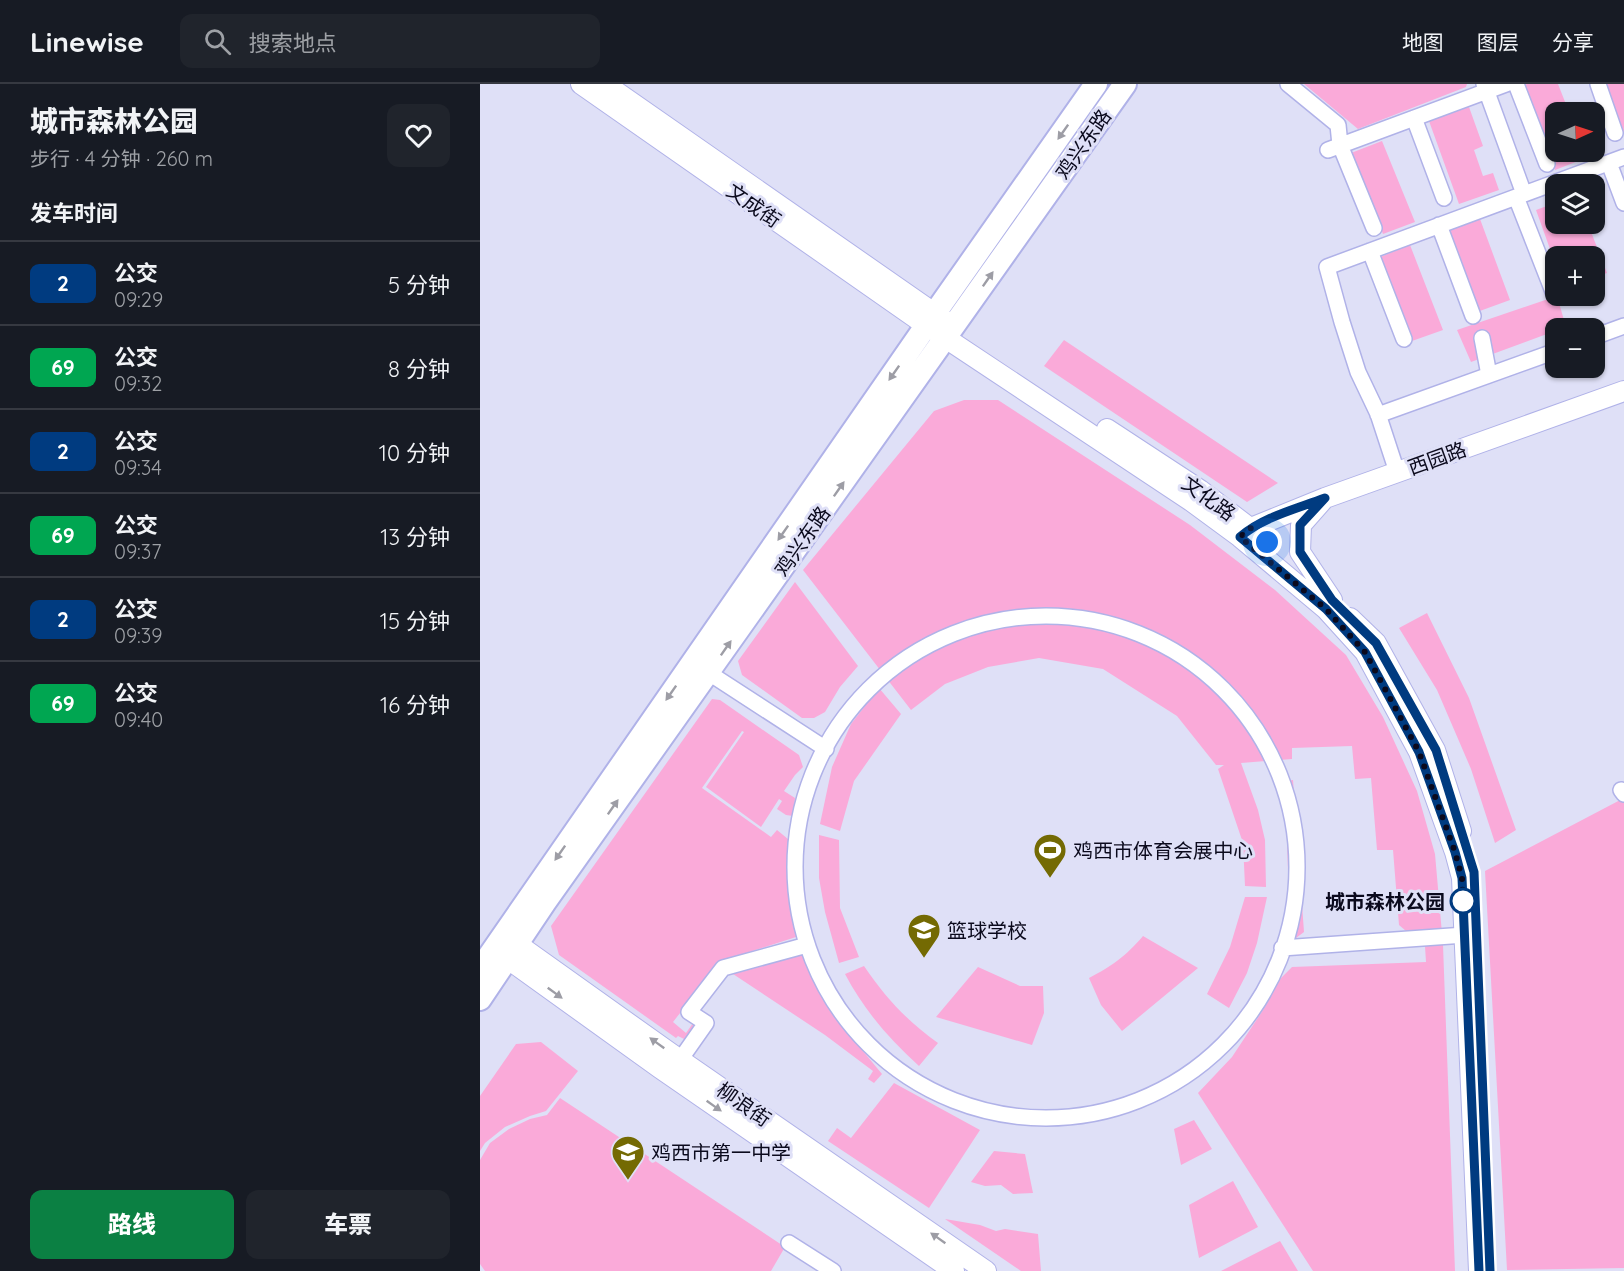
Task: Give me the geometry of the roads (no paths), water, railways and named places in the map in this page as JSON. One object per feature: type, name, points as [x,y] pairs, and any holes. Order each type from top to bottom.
[{"type":"highway","name":"鸡兴东路","points":[[480,999],[509,947],[931,319],[1096,84]]},
{"type":"highway","name":"鸡兴东路","points":[[480,969],[509,947],[709,672],[1125,84]]},
{"type":"main road","name":"文成街","points":[[581,84],[931,319]]},
{"type":"main road","name":"文成街","points":[[605,84],[931,319]]},
{"type":"main road","name":"文化路","points":[[931,319],[1200,490],[1326,609],[1365,652],[1419,752],[1462,878],[1479,1271]]},
{"type":"main road","name":"西园路","points":[[1245,533],[1325,498],[1624,391]]},
{"type":"main road","points":[[1325,498],[1300,525],[1300,552],[1332,600]]},
{"type":"main road","name":"文化路","points":[[1245,533],[1332,600],[1376,643],[1436,750],[1474,872],[1490,1271]]},
{"type":"main road","name":"柳浪街","points":[[509,947],[680,1060],[986,1271]]},
{"type":"main road","name":"柳浪街","points":[[509,947],[670,1075],[954,1271]]},
{"type":"street","points":[[1288,84],[1338,125],[1334,148],[1374,228]]},
{"type":"street","points":[[1334,148],[1485,88],[1506,84]]},
{"type":"street","points":[[1516,84],[1547,164]]},
{"type":"street","points":[[1598,84],[1615,133]]},
{"type":"street","points":[[1485,88],[1545,268]]},
{"type":"street","points":[[1414,118],[1444,198]]},
{"type":"street","points":[[1397,472],[1378,416],[1358,372],[1327,267],[1624,157]]},
{"type":"street","points":[[1609,163],[1624,203]]},
{"type":"street","points":[[1439,225],[1473,316]]},
{"type":"street","points":[[1371,251],[1404,339]]},
{"type":"street","points":[[1605,333],[1624,326]]},
{"type":"street","points":[[1482,338],[1489,375]]},
{"type":"street","points":[[1378,416],[1545,355]]},
{"type":"street","points":[[1058,614],[1136,630],[1205,669],[1258,729],[1293,809],[1297,897],[1272,981],[1220,1051],[1147,1100],[1062,1120],[975,1110],[896,1071],[836,1008],[803,935],[794,856],[810,778],[826,749],[849,709],[907,655],[979,622],[1058,614]]},
{"type":"street","points":[[709,672],[826,749]]},
{"type":"street","points":[[1282,948],[1464,935]]},
{"type":"street","points":[[680,1060],[706,1023],[689,1012],[723,968],[807,945]]},
{"type":"street","points":[[789,1243],[812,1265],[833,1271]]},
{"type":"place","name":"鸡西市体育会展中心","points":[[1050,879]]},
{"type":"place","name":"城市森林公园","points":[[1463,901]]},
{"type":"place","name":"篮球学校","points":[[924,959]]},
{"type":"place","name":"鸡西市第一中学","points":[[628,1181]]}]
